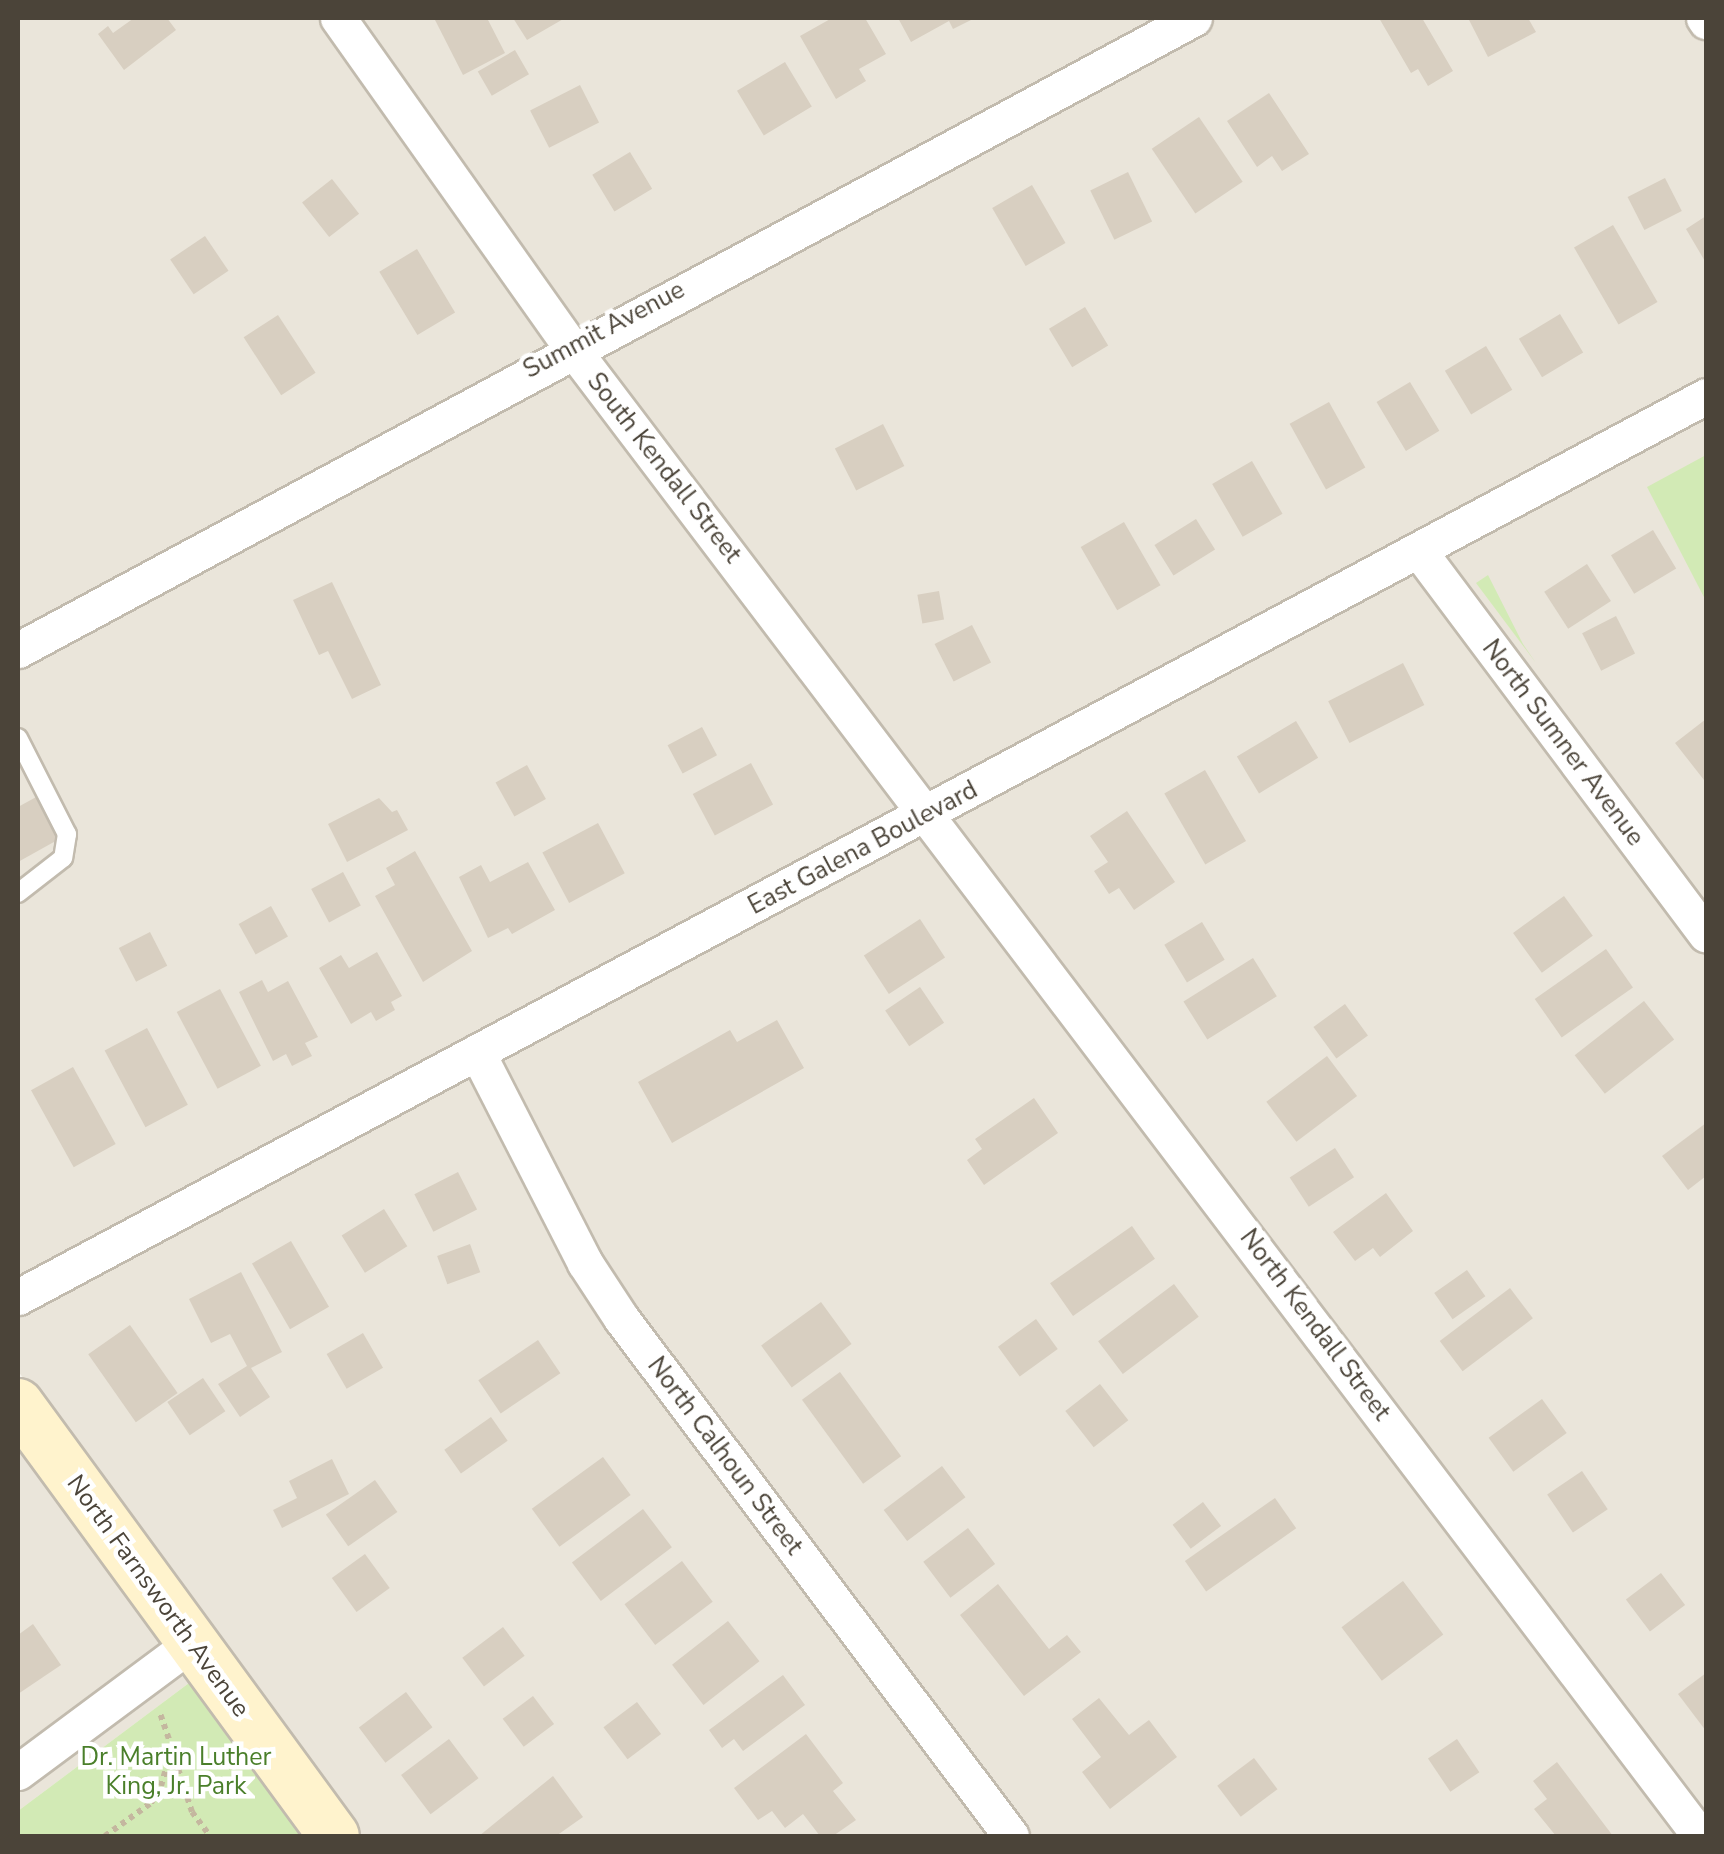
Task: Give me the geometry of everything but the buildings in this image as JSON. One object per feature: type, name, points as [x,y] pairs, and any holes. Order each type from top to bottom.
[{"type":"street","name":"South Kendall Street","points":[[338,18],[571,348],[930,813]]},
{"type":"street","name":"Summit Avenue","points":[[18,650],[571,348],[1194,18]]},
{"type":"street","name":"East Galena Boulevard","points":[[18,1297],[1706,396]]},
{"type":"street","name":"North Sumner Avenue","points":[[1419,551],[1706,935]]},
{"type":"street","name":"North Kendall Street","points":[[930,813],[1700,1836]]},
{"type":"street","name":"North Calhoun Street","points":[[477,1052],[585,1263],[621,1318],[1010,1836]]},
{"type":"street","name":"North Farnsworth Avenue","points":[[18,1404],[334,1836]]},
{"type":"street","points":[[18,1772],[192,1643]]},
{"type":"lane","points":[[18,738],[67,834],[63,858],[18,892]]},
{"type":"path","points":[[144,1678],[192,1812],[210,1836]]},
{"type":"path","points":[[105,1836],[151,1803],[172,1748]]},
{"type":"shaded area","points":[[18,18],[1706,18],[1706,1836],[359,1836],[18,1371]]},
{"type":"shaded area","points":[[18,1447],[189,1683],[18,1811]]},
{"type":"green space","points":[[1706,455],[1706,601],[1647,487]]},
{"type":"green space","points":[[1488,575],[1523,644],[1536,663],[1476,583]]},
{"type":"green space","name":"Dr. Martin Luther King, Jr. Park","points":[[189,1683],[302,1836],[18,1836],[18,1811]]}]
